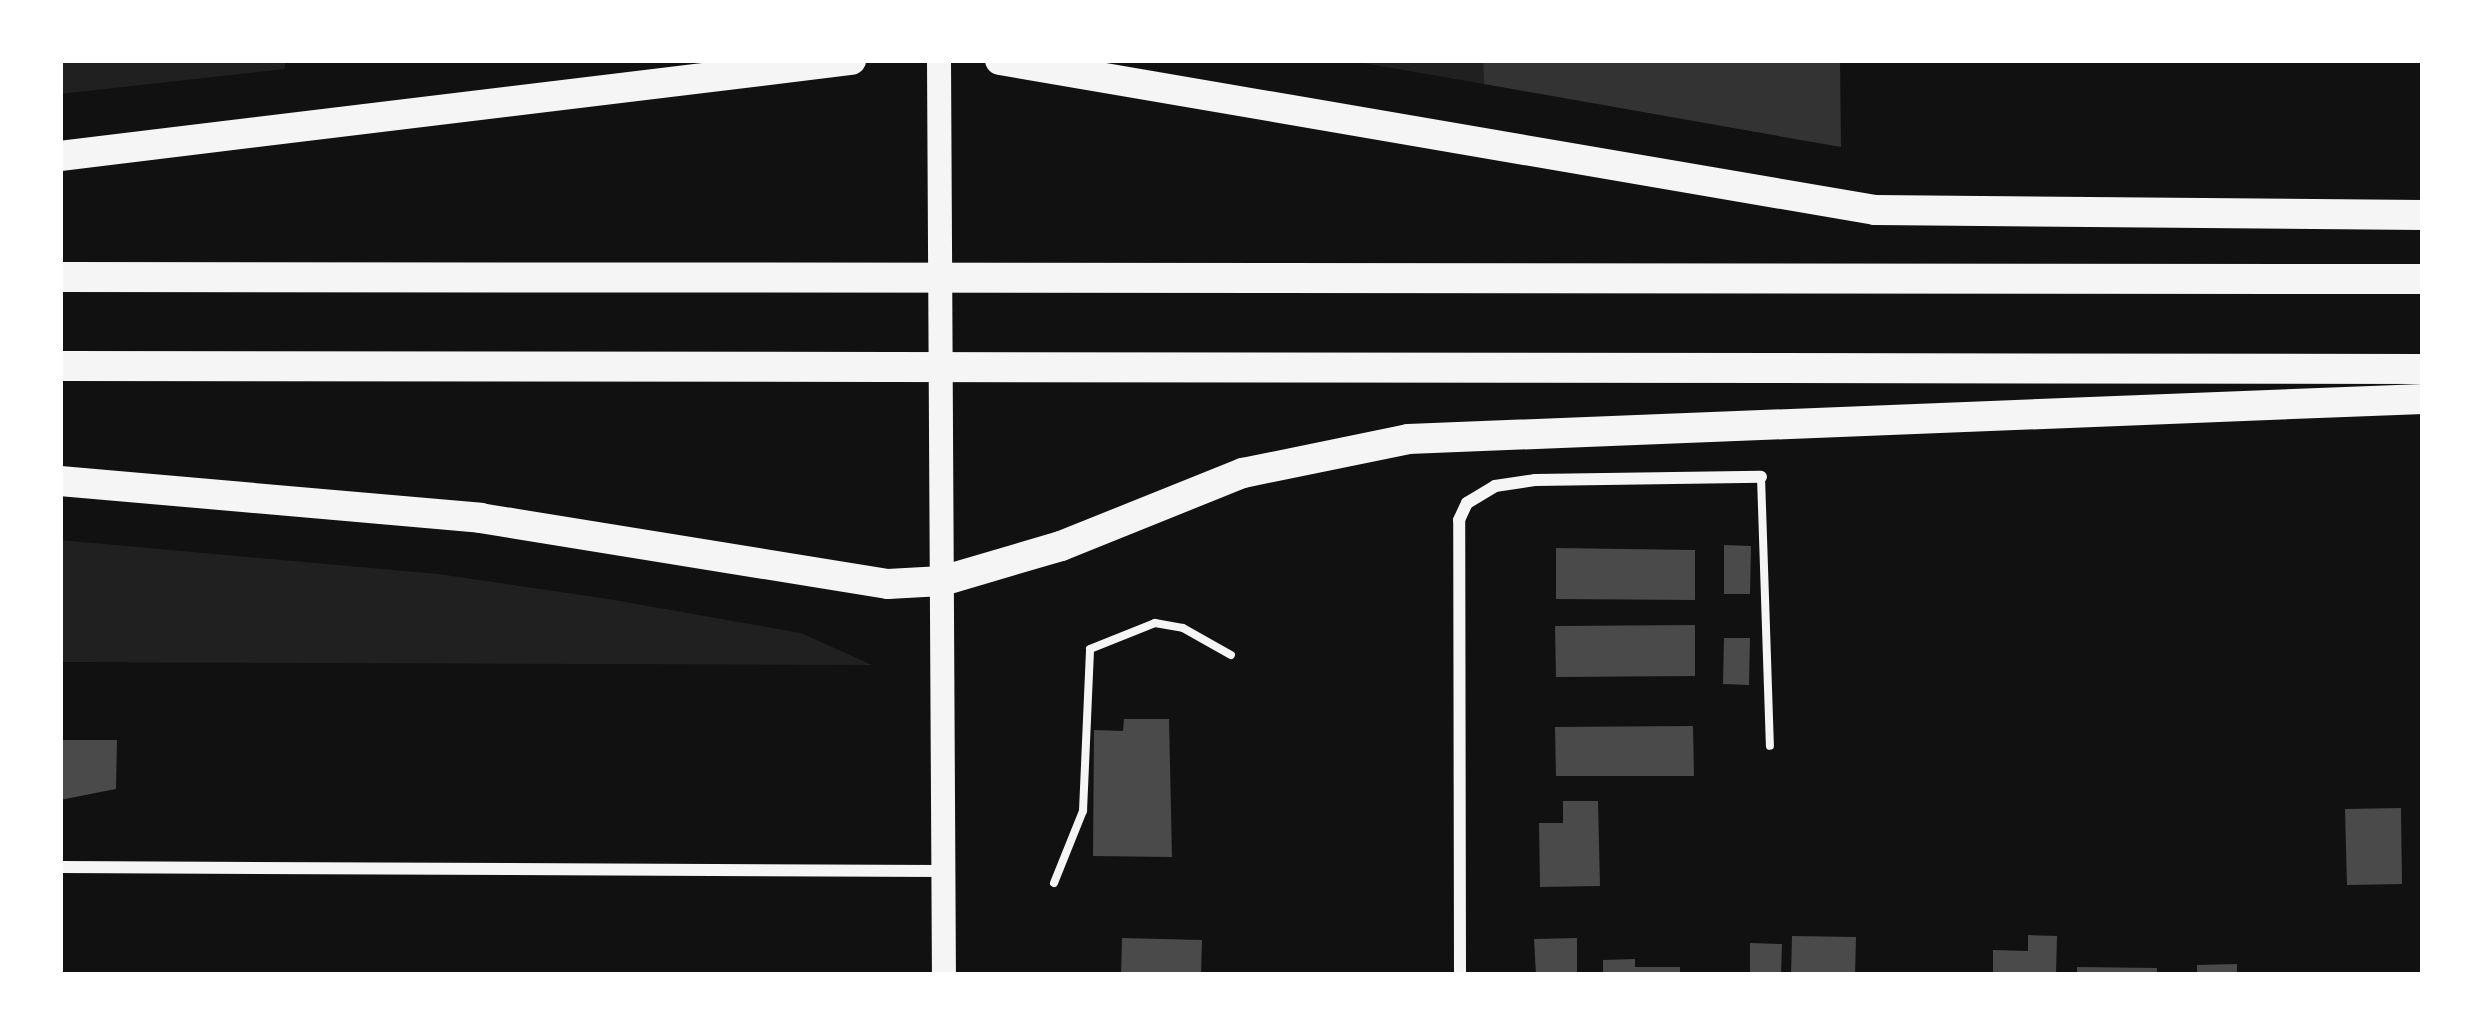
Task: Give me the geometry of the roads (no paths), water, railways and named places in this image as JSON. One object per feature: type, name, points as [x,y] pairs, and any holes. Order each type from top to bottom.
[{"type":"highway","points":[[60,156],[850,60]]},
{"type":"highway","points":[[1000,60],[1835,205],[2423,215]]},
{"type":"highway","points":[[60,277],[2423,279]]},
{"type":"highway","points":[[60,367],[2423,369]]},
{"type":"highway","points":[[60,481],[480,518],[881,584],[942,581],[1061,546],[1243,473],[1408,439],[2423,399]]},
{"type":"main road","points":[[939,60],[944,975]]},
{"type":"street","points":[[1460,975],[1459,520],[1480,492],[1535,480],[1761,477]]},
{"type":"street","points":[[60,867],[944,871]]},
{"type":"lane","points":[[1761,477],[1770,746]]},
{"type":"lane","points":[[1054,883],[1083,811],[1090,649],[1155,623],[1183,628],[1231,655]]}]
